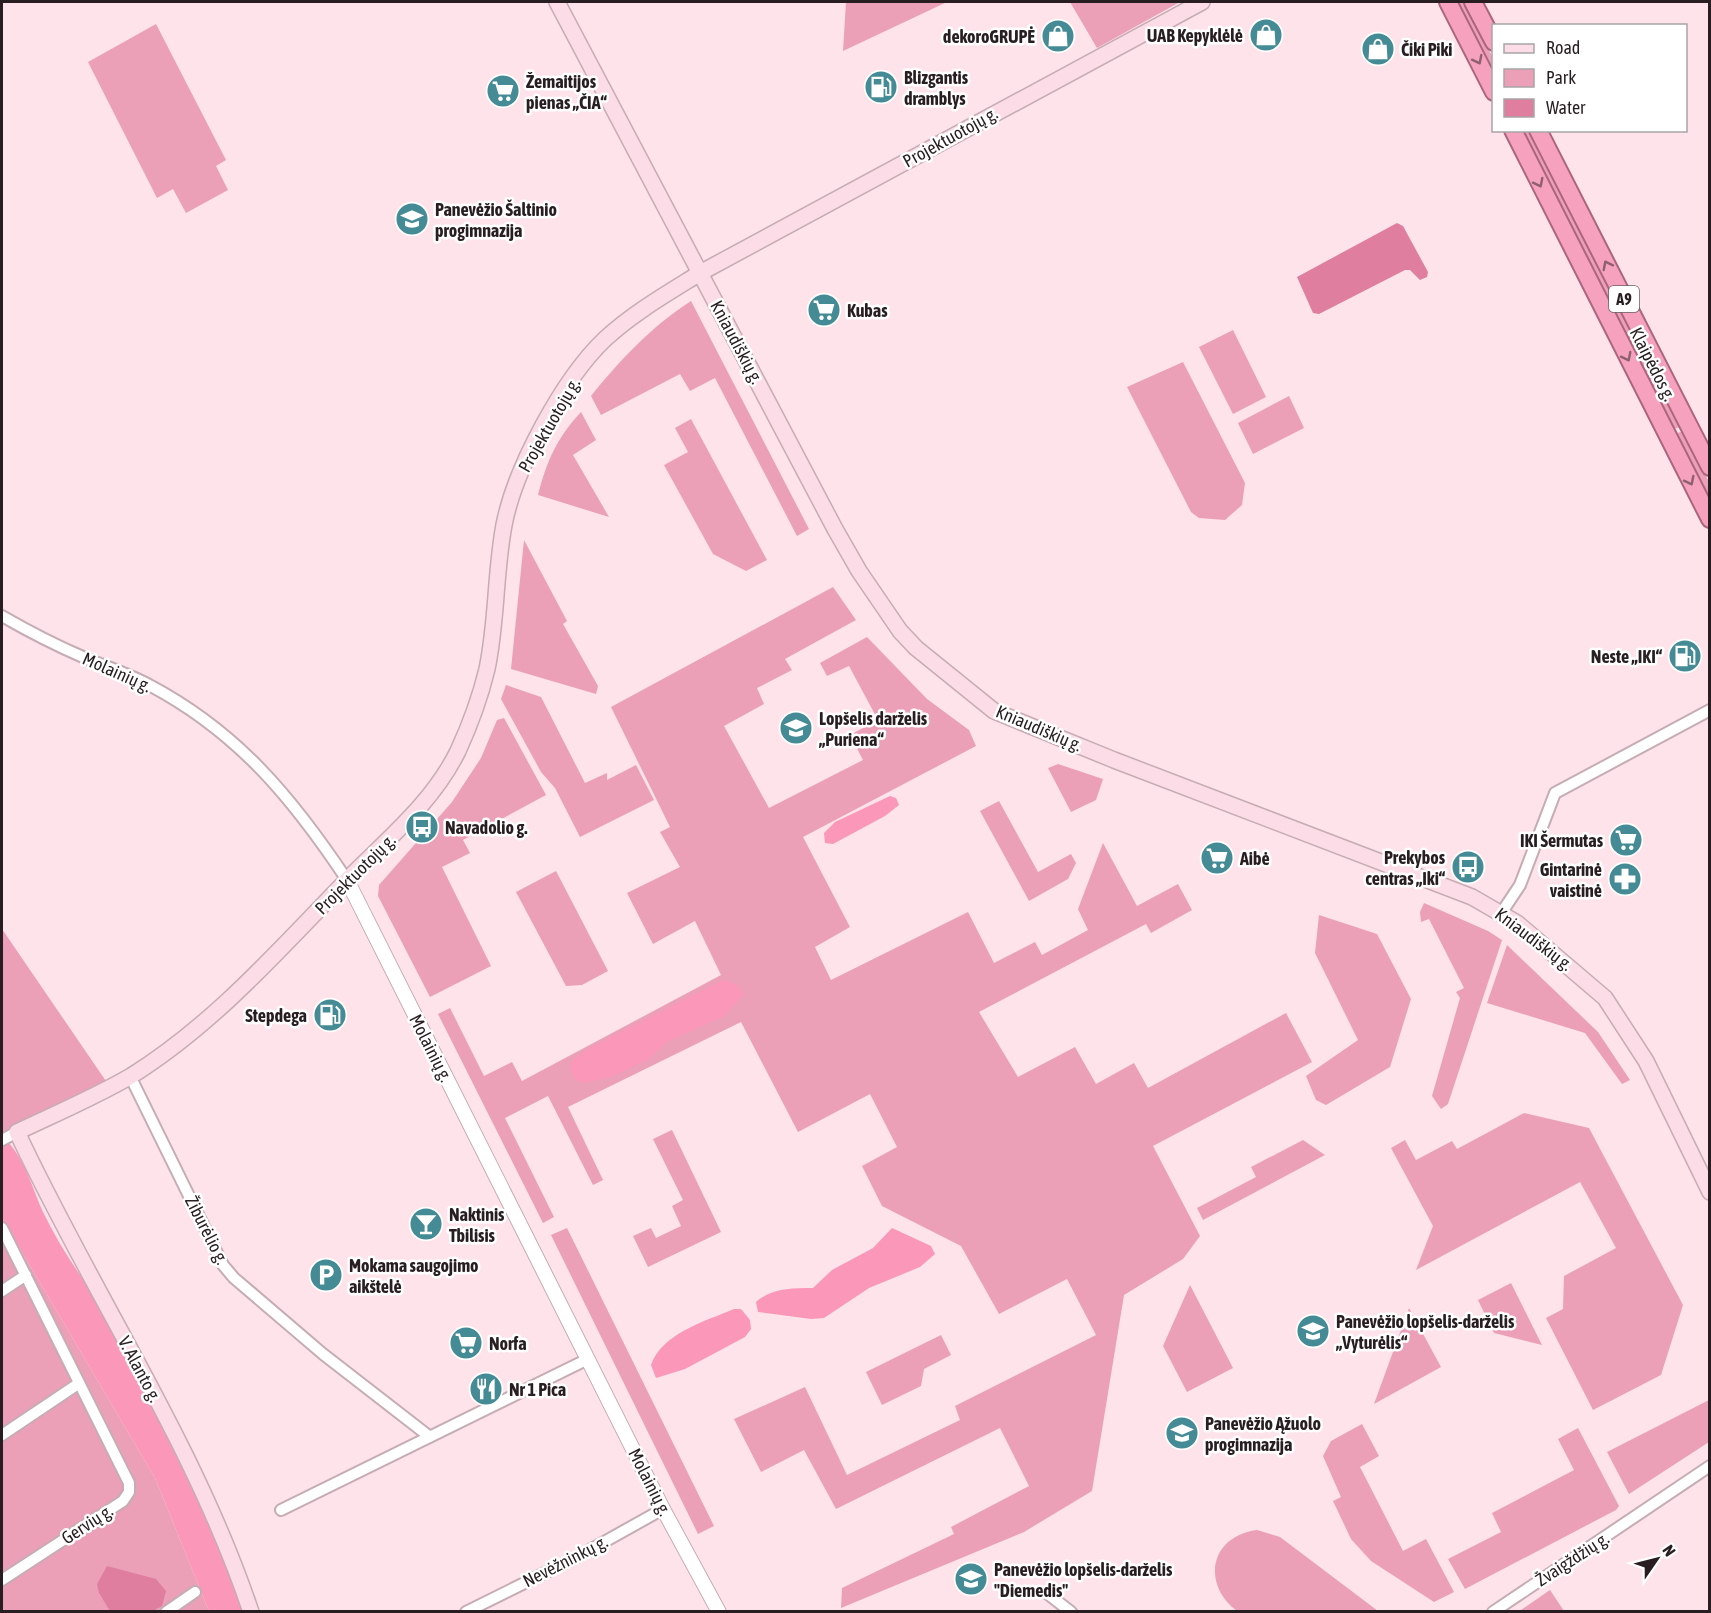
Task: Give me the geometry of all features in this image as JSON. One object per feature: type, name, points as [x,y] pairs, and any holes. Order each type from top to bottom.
[{"type":"highway","points":[[1448,2],[1492,88]]},
{"type":"highway","points":[[1473,2],[1492,38]]},
{"type":"highway","name":"Klaipėdos g.","points":[[1514,132],[1710,519]]},
{"type":"highway","name":"Klaipėdos g.","points":[[1539,132],[1710,467]]},
{"type":"main road","name":"Kniaudiškių g.","points":[[557,2],[835,529],[885,612],[916,648],[994,711],[1114,760],[1472,897],[1502,912],[1577,971],[1614,1010],[1646,1061],[1710,1192]]},
{"type":"main road","name":"Projektuotojų g.","points":[[17,1132],[130,1076],[203,1022],[279,950],[434,791],[457,753],[475,711],[492,637],[504,526],[513,491],[529,453],[568,387],[605,340],[653,302],[700,273],[1202,2]]},
{"type":"main road","name":"V. Alanto g.","points":[[17,1132],[203,1489],[231,1553],[251,1611]]},
{"type":"street","name":"Molainių g.","points":[[2,616],[58,645],[149,685],[206,720],[238,747],[308,821],[347,880],[663,1509],[719,1611]]},
{"type":"street","points":[[1502,912],[1520,885],[1555,793],[1710,710]]},
{"type":"street","name":"Žiburėlio g.","points":[[130,1076],[224,1265],[234,1278],[323,1354],[430,1437]]},
{"type":"street","points":[[2,1140],[17,1132]]},
{"type":"street","points":[[2,1228],[78,1384],[2,1435]]},
{"type":"street","points":[[2,1291],[26,1275]]},
{"type":"street","points":[[281,1510],[588,1359]]},
{"type":"street","name":"Gervių g.","points":[[2,1580],[123,1501],[129,1492],[129,1483],[78,1384]]},
{"type":"street","name":"Žvaigždžių g.","points":[[1493,1611],[1710,1466]]},
{"type":"street","name":"Nevėžninkų g.","points":[[466,1611],[579,1556],[663,1509]]},
{"type":"street","points":[[166,1611],[195,1592]]},
{"type":"street","points":[[1048,1594],[1071,1611]]},
{"type":"green space","points":[[846,2],[947,2],[843,51]]},
{"type":"green space","points":[[1070,2],[1180,2],[1097,48]]},
{"type":"green space","points":[[1456,2],[1465,2],[1492,56],[1492,75]]},
{"type":"green space","points":[[156,24],[226,160],[216,166],[228,190],[186,213],[173,189],[157,198],[88,62]]},
{"type":"green space","points":[[1522,132],[1531,132],[1682,427],[1672,429]]},
{"type":"green space","points":[[691,301],[809,529],[797,536],[715,378],[690,391],[680,374],[601,415],[591,396],[637,344]]},
{"type":"green space","points":[[1233,330],[1266,397],[1233,414],[1199,347]]},
{"type":"green space","points":[[1183,362],[1245,483],[1242,505],[1225,520],[1199,518],[1191,512],[1127,387]]},
{"type":"green space","points":[[1289,396],[1304,428],[1253,454],[1238,423]]},
{"type":"green space","points":[[581,412],[596,440],[573,455],[609,517],[538,495],[554,450],[565,431]]},
{"type":"green space","points":[[691,419],[767,560],[746,571],[713,554],[664,465],[688,452],[675,428]]},
{"type":"green space","points":[[1684,431],[1709,482],[1709,498],[1674,434]]},
{"type":"green space","points":[[524,540],[567,621],[563,624],[598,686],[596,694],[511,669]]},
{"type":"green space","points":[[833,587],[856,620],[785,659],[792,670],[757,688],[764,704],[724,726],[769,808],[863,760],[850,735],[878,720],[849,666],[827,676],[820,663],[867,637],[927,699],[969,730],[976,746],[803,837],[850,927],[815,947],[831,980],[968,912],[994,963],[1035,942],[1042,955],[1088,930],[1078,909],[1103,843],[1137,906],[1178,884],[1192,910],[1151,933],[1146,924],[979,1012],[1018,1077],[1075,1047],[1096,1084],[1134,1063],[1148,1088],[1286,1013],[1312,1062],[1153,1146],[1200,1236],[1183,1259],[1124,1295],[1092,1491],[1024,1532],[841,1608],[842,1588],[954,1534],[951,1527],[1029,1486],[1000,1428],[836,1509],[804,1450],[761,1472],[734,1419],[805,1387],[847,1475],[960,1420],[955,1406],[1096,1335],[1067,1279],[999,1314],[961,1246],[882,1206],[862,1166],[897,1147],[870,1094],[798,1132],[741,1022],[568,1107],[603,1180],[593,1185],[548,1096],[505,1118],[554,1217],[543,1223],[438,1014],[450,1008],[484,1076],[512,1062],[522,1081],[721,975],[695,921],[653,944],[627,893],[680,867],[660,832],[670,827],[611,707]]},
{"type":"green space","points":[[506,685],[541,697],[585,783],[607,773],[607,780],[636,765],[654,800],[580,837],[555,788],[541,772],[501,699]]},
{"type":"green space","points":[[504,718],[546,795],[463,840],[470,853],[442,867],[491,966],[430,997],[378,896],[379,885],[452,802],[481,758],[497,720]]},
{"type":"green space","points":[[1058,764],[1103,779],[1096,800],[1071,812],[1048,768]]},
{"type":"green space","points":[[999,801],[1038,872],[1071,854],[1076,863],[1068,879],[1029,901],[980,811]]},
{"type":"green space","points":[[556,871],[608,971],[582,985],[566,986],[516,892]]},
{"type":"green space","points":[[1424,903],[1488,931],[1502,940],[1448,1104],[1441,1109],[1432,1096],[1460,998],[1456,992],[1464,988],[1429,919],[1421,922],[1420,912]]},
{"type":"green space","points":[[1319,915],[1377,934],[1411,999],[1390,1067],[1326,1105],[1316,1100],[1306,1076],[1358,1040],[1315,953]]},
{"type":"green space","points":[[2,929],[110,1087],[2,1140]]},
{"type":"green space","points":[[1507,945],[1598,1032],[1630,1080],[1622,1084],[1585,1033],[1487,1003]]},
{"type":"green space","points":[[1524,1113],[1589,1128],[1683,1305],[1661,1375],[1593,1410],[1546,1318],[1563,1309],[1564,1276],[1616,1248],[1580,1182],[1416,1270],[1433,1226],[1391,1148],[1405,1140],[1416,1160],[1452,1141],[1457,1149]]},
{"type":"green space","points":[[672,1130],[721,1232],[648,1267],[633,1236],[651,1228],[656,1238],[681,1226],[672,1206],[683,1200],[653,1139]]},
{"type":"green space","points":[[1303,1140],[1325,1155],[1203,1220],[1197,1208],[1256,1177],[1251,1167]]},
{"type":"green space","points":[[2,1218],[155,1478],[209,1611],[2,1611]]},
{"type":"green space","points":[[567,1228],[714,1526],[698,1534],[551,1235]]},
{"type":"green space","points":[[1511,1283],[1542,1345],[1494,1333],[1478,1300]]},
{"type":"green space","points":[[1190,1285],[1233,1368],[1187,1392],[1163,1346]]},
{"type":"green space","points":[[1409,1308],[1441,1367],[1374,1404]]},
{"type":"green space","points":[[941,1335],[951,1355],[924,1369],[921,1386],[882,1405],[866,1372]]},
{"type":"green space","points":[[1709,1400],[1709,1442],[1629,1494],[1607,1452]]},
{"type":"green space","points":[[1362,1424],[1379,1456],[1360,1467],[1403,1551],[1426,1539],[1454,1592],[1434,1602],[1371,1561],[1351,1539],[1333,1501],[1341,1497],[1323,1456],[1331,1441]]},
{"type":"green space","points":[[1578,1428],[1619,1506],[1616,1510],[1465,1589],[1448,1559],[1501,1532],[1492,1513],[1574,1470],[1558,1439]]},
{"type":"green space","points":[[1257,1530],[1280,1537],[1378,1611],[1237,1611],[1218,1588],[1215,1575],[1216,1563],[1221,1551],[1229,1541],[1241,1534]]},
{"type":"green space","points":[[1550,1590],[1564,1611],[1521,1610]]},
{"type":"shaded area","points":[[890,796],[896,798],[899,805],[885,816],[833,844],[825,843],[824,833],[835,822]]},
{"type":"shaded area","points":[[723,980],[737,985],[744,994],[724,1016],[667,1042],[649,1059],[613,1076],[586,1083],[578,1081],[573,1076],[571,1062],[586,1050]]},
{"type":"shaded area","points":[[5,1138],[23,1165],[48,1222],[89,1288],[172,1447],[210,1528],[243,1611],[209,1611],[155,1478],[2,1218],[2,1140]]},
{"type":"shaded area","points":[[892,1228],[931,1246],[935,1254],[920,1267],[869,1288],[824,1318],[811,1319],[758,1312],[756,1302],[762,1297],[783,1290],[813,1288],[832,1270],[873,1248]]},
{"type":"shaded area","points":[[734,1309],[741,1309],[750,1320],[751,1329],[745,1337],[685,1369],[656,1378],[651,1365],[665,1344],[686,1330]]},
{"type":"water","points":[[1397,223],[1403,226],[1428,272],[1427,277],[1420,280],[1410,270],[1405,270],[1319,314],[1313,313],[1297,277]]},
{"type":"water","points":[[107,1566],[156,1579],[166,1591],[162,1606],[153,1611],[110,1611],[99,1593],[97,1584]]},
{"type":"place","name":"UAB Kepyklėlė","points":[[1266,35]]},
{"type":"place","name":"dekoroGRUPĖ","points":[[1058,36]]},
{"type":"place","name":"Čiki Piki","points":[[1378,49]]},
{"type":"place","name":"Blizgantis dramblys","points":[[881,87]]},
{"type":"place","name":"Žemaitijos pienas „ČIA“","points":[[503,91]]},
{"type":"place","name":"Panevėžio Šaltinio progimnazija","points":[[412,219]]},
{"type":"place","name":"Kubas","points":[[824,310]]},
{"type":"place","name":"Neste „IKI“","points":[[1685,656]]},
{"type":"place","name":"Lopšelis darželis „Puriena“","points":[[796,728]]},
{"type":"place","name":"Navadolio g.","points":[[422,827]]},
{"type":"place","name":"IKI Šermutas","points":[[1626,840]]},
{"type":"place","name":"Aibė","points":[[1217,858]]},
{"type":"place","name":"Prekybos centras „Iki“","points":[[1468,867]]},
{"type":"place","name":"Gintarinė vaistinė","points":[[1625,879]]},
{"type":"place","name":"Stepdega","points":[[330,1015]]},
{"type":"place","name":"Naktinis Tbilisis","points":[[426,1224]]},
{"type":"place","name":"Mokama saugojimo aikštelė","points":[[326,1275]]},
{"type":"place","name":"Panevėžio lopšelis-darželis „Vyturėlis“","points":[[1313,1331]]},
{"type":"place","name":"Norfa","points":[[466,1343]]},
{"type":"place","name":"Nr 1 Pica","points":[[486,1389]]},
{"type":"place","name":"Panevėžio Ąžuolo progimnazija","points":[[1182,1433]]},
{"type":"place","name":"Panevėžio lopšelis-darželis \"Diemedis\"","points":[[971,1579]]}]
